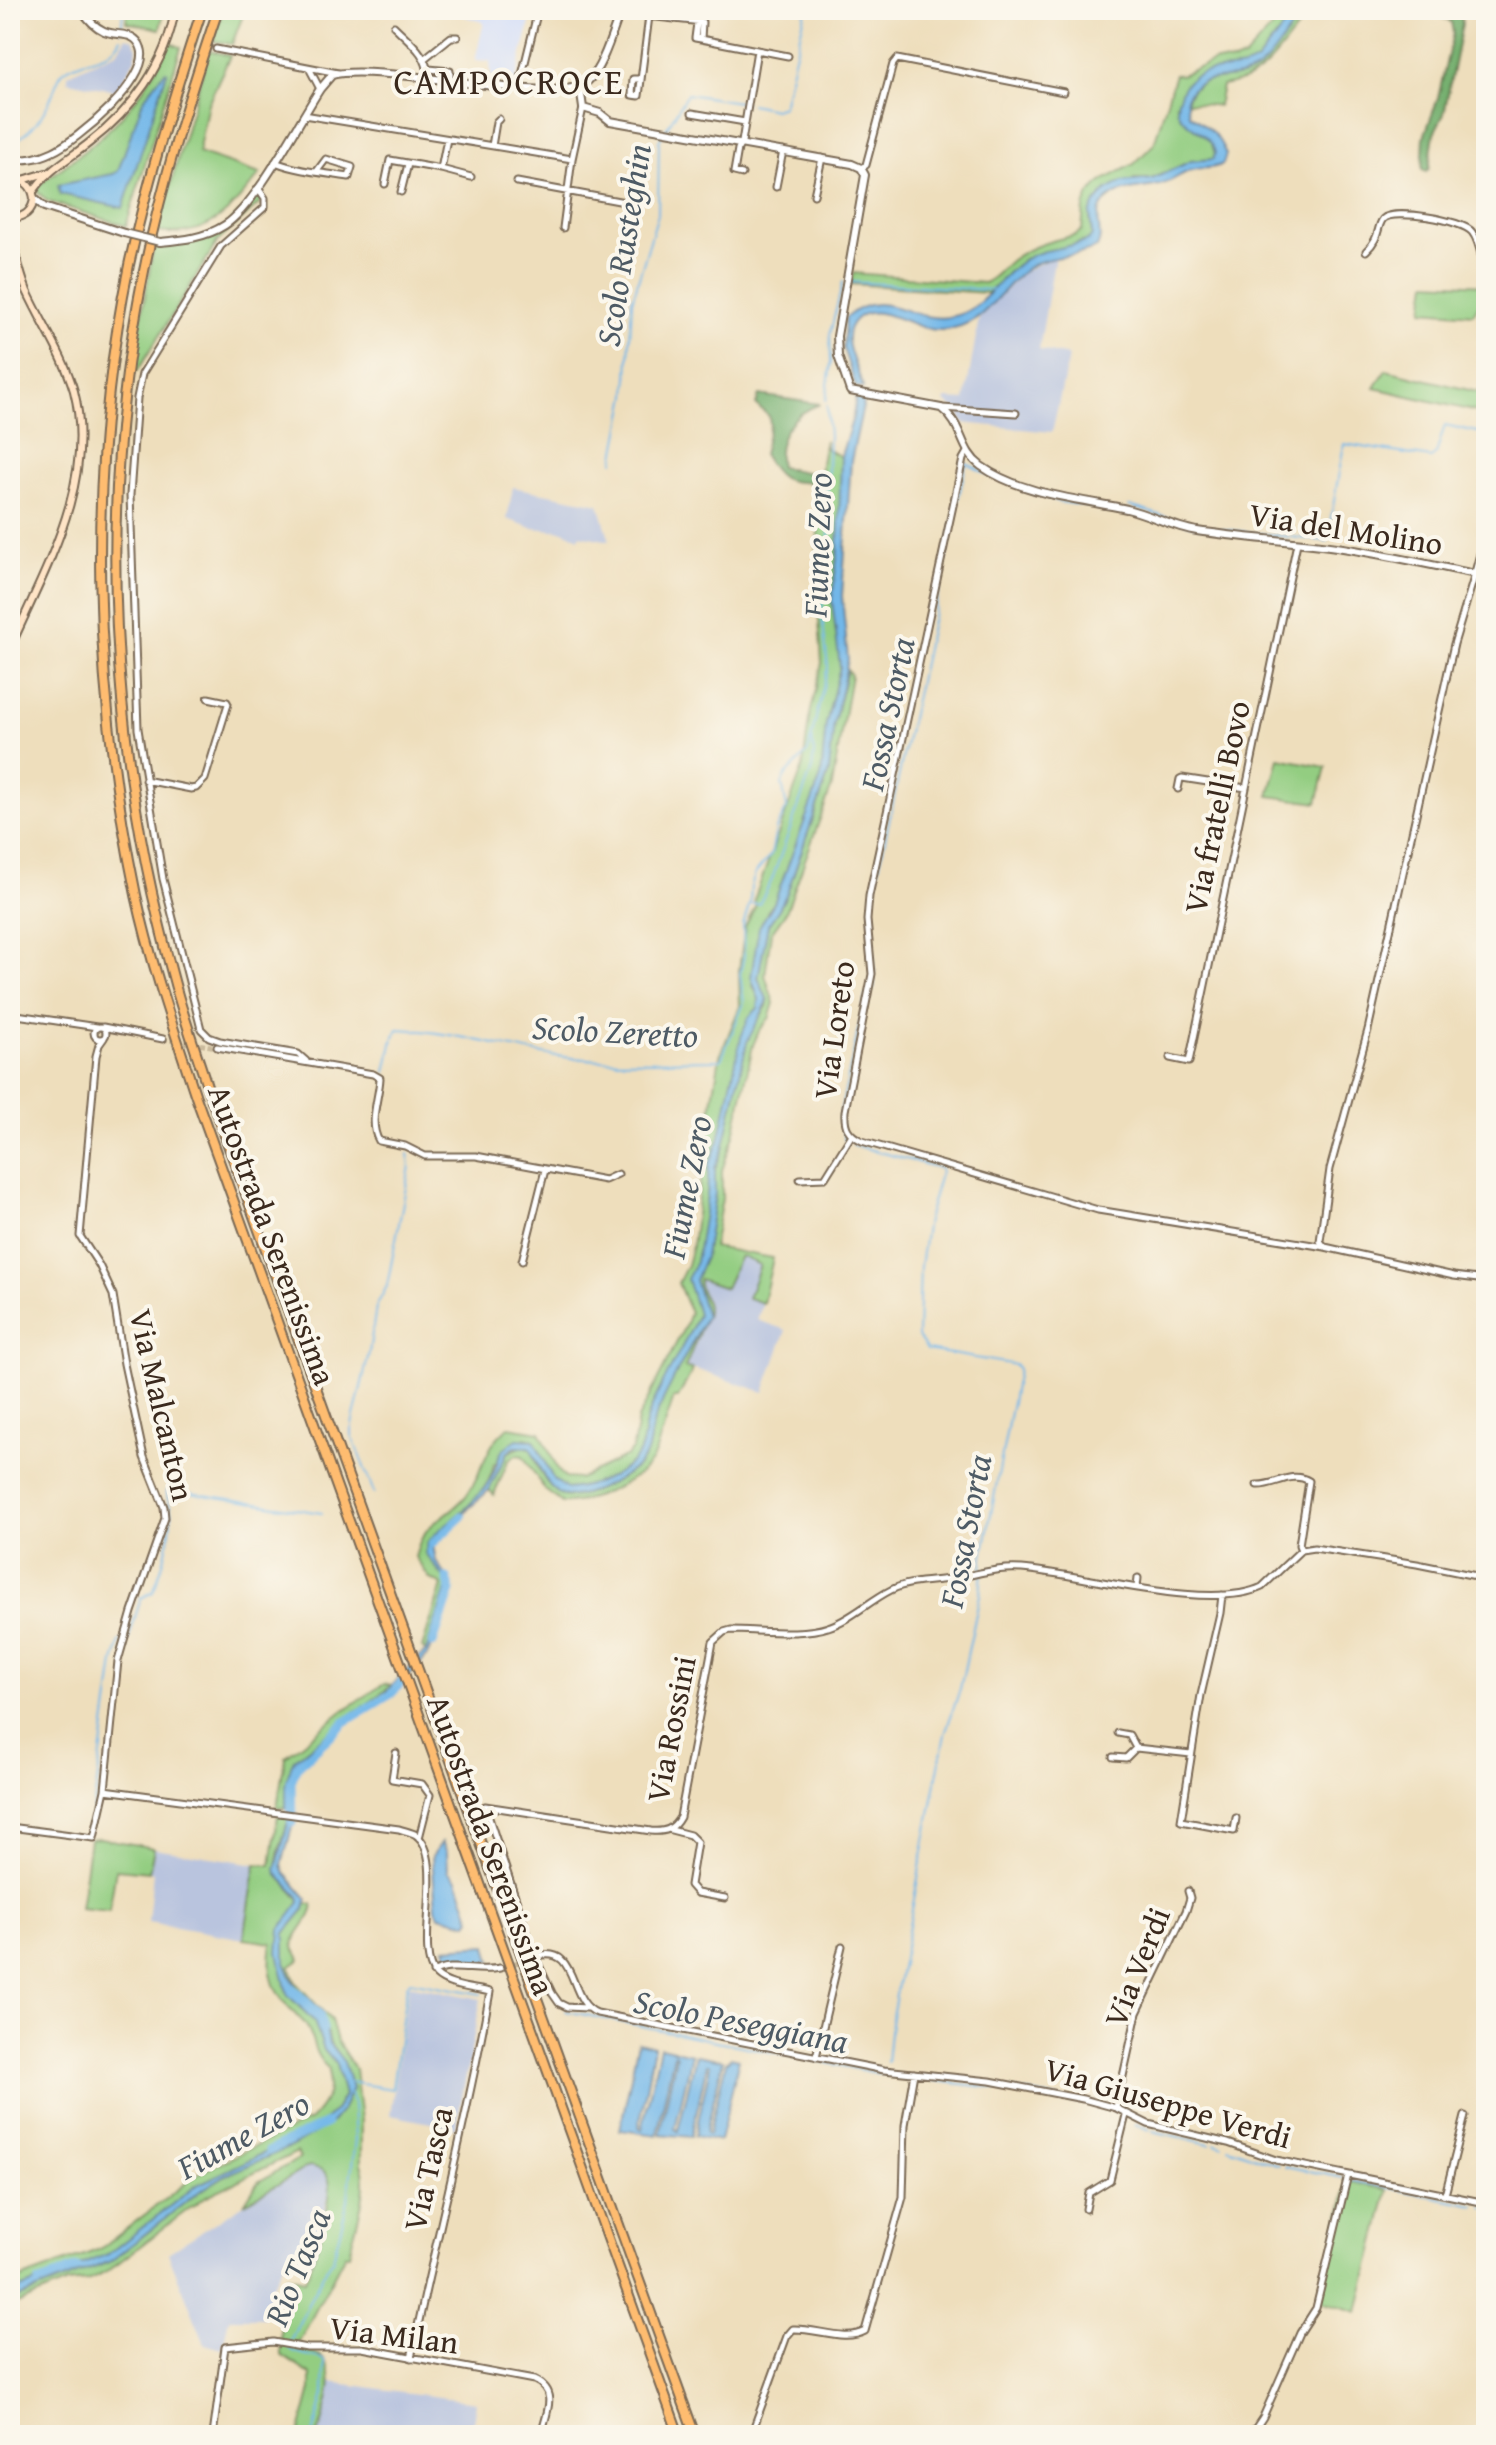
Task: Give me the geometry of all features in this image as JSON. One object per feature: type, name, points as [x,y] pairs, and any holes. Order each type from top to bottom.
[{"type":"highway","name":"Autostrada Serenissima","points":[[202,10],[140,219],[122,309],[110,394],[102,498],[101,621],[109,732],[128,850],[158,980],[196,1097],[679,2435]]},
{"type":"highway","name":"Autostrada Serenissima","points":[[218,10],[158,209],[136,316],[120,442],[116,621],[136,814],[173,979],[271,1268],[695,2435]]},
{"type":"main road","points":[[10,180],[21,180],[50,171],[99,136],[129,106],[163,52],[175,10]]},
{"type":"main road","points":[[10,217],[29,212],[34,195],[50,171]]},
{"type":"main road","points":[[21,180],[34,195]]},
{"type":"main road","points":[[10,648],[68,509],[76,483],[80,443],[73,390],[27,290],[11,234],[19,217]]},
{"type":"street","points":[[10,160],[36,158],[56,151],[91,125],[117,98],[142,59],[138,43],[131,36],[113,34],[93,24],[82,10]]},
{"type":"street","points":[[519,87],[538,10]]},
{"type":"street","points":[[216,49],[338,73],[359,72],[563,90],[580,87],[594,73],[620,11],[703,23],[701,39],[788,56]]},
{"type":"street","points":[[640,79],[649,16]]},
{"type":"street","points":[[394,26],[425,58],[429,69],[428,79]]},
{"type":"street","points":[[425,58],[451,37],[457,37]]},
{"type":"street","points":[[742,174],[734,172],[757,50]]},
{"type":"street","points":[[861,168],[866,165],[893,64],[897,59],[1064,92]]},
{"type":"street","points":[[308,67],[318,80],[320,89]]},
{"type":"street","points":[[429,69],[450,71],[450,81]]},
{"type":"street","points":[[34,195],[44,207],[124,233],[160,242],[195,238],[225,225],[241,210],[320,89],[332,75],[338,73]]},
{"type":"street","points":[[563,228],[572,159],[583,108],[580,87]]},
{"type":"street","points":[[583,108],[600,113],[610,121],[822,158],[861,168],[865,175],[836,341],[849,388],[861,394],[941,408],[1016,413]]},
{"type":"street","points":[[692,113],[745,122]]},
{"type":"street","points":[[303,115],[572,159]]},
{"type":"street","points":[[492,146],[499,119]]},
{"type":"street","points":[[441,169],[447,139]]},
{"type":"street","points":[[776,187],[783,151]]},
{"type":"street","points":[[814,195],[822,158]]},
{"type":"street","points":[[274,162],[317,171],[349,177],[352,169],[326,159],[317,171]]},
{"type":"street","points":[[385,184],[390,160],[471,177]]},
{"type":"street","points":[[401,192],[408,164]]},
{"type":"street","points":[[517,182],[630,203]]},
{"type":"street","points":[[258,188],[266,200],[265,207],[221,246],[139,380],[130,495],[138,729],[169,910],[188,971],[201,1029],[209,1037],[220,1041],[298,1054],[306,1061]]},
{"type":"street","points":[[29,212],[44,207]]},
{"type":"street","points":[[1366,251],[1376,241],[1382,220],[1386,217],[1422,216],[1469,228],[1478,243],[1486,273]]},
{"type":"street","points":[[941,408],[959,426],[967,452]]},
{"type":"street","name":"Via del Molino","points":[[967,452],[982,466],[1000,476],[1062,498],[1127,509],[1193,530],[1343,548],[1475,574],[1454,644],[1368,1030],[1330,1169],[1320,1241],[1325,1247]]},
{"type":"street","name":"Via Loreto","points":[[967,452],[959,474],[869,896],[867,920],[872,974],[844,1121],[851,1135],[862,1141],[1098,1210],[1325,1247]]},
{"type":"street","points":[[1475,574],[1486,534]]},
{"type":"street","name":"Via fratelli Bovo","points":[[1170,1058],[1189,1062],[1297,543]]},
{"type":"street","points":[[145,780],[191,789],[205,779],[228,704],[208,698]]},
{"type":"street","points":[[1178,789],[1182,778],[1246,788]]},
{"type":"street","points":[[10,1014],[163,1039]]},
{"type":"street","points":[[86,1026],[99,1045]]},
{"type":"street","points":[[94,1036],[100,1027]]},
{"type":"street","points":[[100,1027],[104,1037]]},
{"type":"street","points":[[94,1036],[104,1037],[113,1031]]},
{"type":"street","name":"Via Malcanton","points":[[10,1827],[94,1838],[105,1790],[116,1671],[165,1513],[144,1457],[113,1295],[99,1265],[80,1236],[99,1045],[104,1037]]},
{"type":"street","points":[[217,1047],[373,1074],[380,1078],[373,1127],[379,1141],[405,1146],[425,1156],[467,1155],[605,1180],[618,1174]]},
{"type":"street","points":[[800,1179],[825,1178],[851,1135]]},
{"type":"street","points":[[522,1261],[545,1170]]},
{"type":"street","points":[[1325,1247],[1454,1276],[1486,1280]]},
{"type":"street","points":[[1257,1485],[1284,1478],[1303,1477],[1309,1481],[1299,1545],[1301,1550],[1328,1549],[1486,1578]]},
{"type":"street","name":"Via Rossini","points":[[587,2008],[567,2007],[559,2003],[552,1993],[536,1959],[485,1806],[651,1831],[670,1829],[680,1817],[713,1642],[718,1636],[731,1630],[825,1629],[890,1590],[908,1583],[982,1572],[1021,1569],[1189,1594],[1222,1595],[1254,1591],[1301,1550]]},
{"type":"street","points":[[1137,1587],[1138,1578]]},
{"type":"street","points":[[1222,1595],[1201,1695],[1181,1821],[1234,1831],[1236,1818]]},
{"type":"street","points":[[1118,1733],[1129,1735],[1136,1748]]},
{"type":"street","points":[[1136,1748],[1191,1754]]},
{"type":"street","points":[[1113,1757],[1126,1758],[1136,1748]]},
{"type":"street","points":[[396,1753],[392,1779],[422,1784],[430,1795],[419,1838]]},
{"type":"street","points":[[105,1790],[399,1829],[419,1838],[426,1850],[430,1916],[428,1952],[433,1973],[446,1967],[476,1971],[500,1968]]},
{"type":"street","points":[[670,1829],[690,1835],[697,1842],[690,1885],[697,1893],[725,1898]]},
{"type":"street","name":"Via Verdi","points":[[1116,2108],[1137,2013],[1186,1911],[1190,1898],[1188,1891]]},
{"type":"street","points":[[816,2057],[842,1946]]},
{"type":"street","points":[[538,1956],[551,1954],[565,1961],[580,1999],[587,2008]]},
{"type":"street","name":"Via Tasca","points":[[411,2358],[438,2228],[458,2156],[490,1992],[447,1982],[433,1973]]},
{"type":"street","name":"Via Giuseppe Verdi","points":[[587,2008],[603,2014],[816,2057],[914,2073],[990,2081],[1116,2108],[1148,2124],[1228,2143],[1276,2160],[1486,2203]]},
{"type":"street","points":[[751,2435],[787,2336],[793,2329],[846,2335],[858,2335],[865,2331],[903,2197],[905,2125],[914,2073]]},
{"type":"street","points":[[1086,2209],[1089,2193],[1110,2180],[1126,2115]]},
{"type":"street","points":[[1445,2195],[1465,2116]]},
{"type":"street","points":[[1251,2435],[1263,2417],[1300,2333],[1316,2308],[1348,2175]]},
{"type":"street","name":"Via Milan","points":[[213,2435],[225,2347],[258,2343],[286,2343],[307,2348],[362,2348],[544,2384],[549,2390],[550,2400],[541,2435]]},
{"type":"shaded area","points":[[464,10],[536,10],[515,82],[491,76],[490,61],[475,60],[484,22],[463,16]]},
{"type":"shaded area","points":[[126,37],[133,39],[137,48],[135,58],[117,91],[68,81],[68,74],[117,52]]},
{"type":"shaded area","points":[[1055,256],[1039,350],[1069,356],[1052,432],[963,423],[958,411],[945,402],[946,399],[965,400],[979,318],[1023,272]]},
{"type":"shaded area","points":[[513,487],[599,504],[610,541],[532,528],[507,519]]},
{"type":"shaded area","points":[[740,1256],[760,1265],[749,1297],[763,1303],[757,1320],[786,1330],[764,1392],[685,1368],[708,1311],[707,1302],[698,1286],[699,1278],[724,1287]]},
{"type":"shaded area","points":[[154,1848],[256,1864],[244,1939],[148,1922],[153,1873],[149,1872]]},
{"type":"shaded area","points":[[409,1985],[481,1999],[456,2128],[390,2115]]},
{"type":"shaded area","points":[[309,2165],[321,2168],[330,2188],[320,2244],[312,2261],[303,2262],[286,2256],[273,2285],[265,2318],[229,2318],[222,2349],[205,2344],[168,2253]]},
{"type":"shaded area","points":[[330,2382],[476,2402],[471,2435],[318,2435]]},
{"type":"green space","points":[[127,10],[164,10],[160,29],[126,22]]},
{"type":"green space","points":[[223,10],[245,10],[232,44],[213,41]]},
{"type":"green space","points":[[543,10],[618,10],[612,24]]},
{"type":"green space","points":[[1288,10],[1297,10],[1257,61],[1249,67],[1203,73],[1176,104],[1209,138],[1215,153],[1213,159],[1191,161],[1151,179],[1134,179],[1090,214],[1090,240],[1024,259],[988,293],[851,284],[853,273],[984,283],[1029,250],[1076,235],[1082,230],[1084,207],[1089,194],[1104,180],[1134,164],[1154,144],[1175,74],[1181,75],[1215,61],[1233,62],[1244,58]]},
{"type":"green space","points":[[1307,10],[1318,10],[1255,75],[1222,86],[1218,106],[1186,102],[1190,93],[1203,82],[1249,74]]},
{"type":"green space","points":[[1429,10],[1451,10],[1461,15],[1462,24],[1444,114],[1434,133],[1426,172],[1422,170],[1424,137],[1438,98],[1453,33],[1451,22]]},
{"type":"green space","points":[[170,43],[181,47],[126,226],[47,201],[37,191],[40,184],[82,153],[130,107]]},
{"type":"green space","points":[[209,50],[230,56],[208,103],[198,153],[260,174],[239,200],[217,220],[191,231],[157,232]]},
{"type":"green space","points":[[258,192],[261,202],[218,241],[140,367],[137,371],[132,370],[154,245],[188,243],[214,234]]},
{"type":"green space","points":[[1427,282],[1486,285],[1486,292],[1473,314],[1423,310]]},
{"type":"green space","points":[[1386,370],[1486,394],[1486,414],[1375,388]]},
{"type":"green space","points":[[759,395],[820,404],[793,420],[783,436],[779,456],[780,467],[820,475],[820,483],[786,479],[769,464],[763,454],[769,416],[756,405]]},
{"type":"green space","points":[[825,440],[826,449],[842,457],[834,582],[840,667],[826,724],[821,777],[774,903],[767,912],[753,986],[760,1000],[745,1026],[719,1141],[711,1162],[696,1263],[690,1276],[698,1314],[652,1406],[642,1447],[632,1462],[606,1479],[567,1489],[553,1479],[534,1440],[525,1438],[494,1464],[490,1477],[476,1498],[427,1543],[436,1568],[448,1583],[426,1651],[422,1648],[442,1585],[430,1579],[415,1557],[419,1544],[429,1527],[466,1496],[495,1441],[509,1427],[540,1432],[565,1478],[579,1479],[627,1456],[633,1448],[638,1419],[690,1312],[678,1283],[692,1246],[720,1056],[740,1006],[739,970],[745,927],[756,905],[754,900],[803,767],[809,719],[822,663],[816,580],[821,463]]},
{"type":"green space","points":[[847,670],[851,675],[832,786],[786,912],[771,933],[765,975],[774,1003],[769,1019],[753,1045],[734,1135],[722,1170],[722,1199],[713,1247],[773,1258],[763,1303],[748,1298],[760,1265],[740,1256],[725,1288],[699,1279],[707,1305],[706,1316],[695,1280],[705,1257],[715,1194],[715,1169],[723,1149],[747,1042],[767,1006],[768,1001],[758,978],[768,925],[787,893],[829,772],[834,723]]},
{"type":"green space","points":[[1279,758],[1326,767],[1317,803],[1269,796]]},
{"type":"green space","points":[[702,1325],[685,1368],[693,1369],[678,1398],[674,1398],[651,1462],[644,1470],[597,1496],[562,1503],[545,1490],[523,1456],[516,1455],[508,1461],[494,1495],[489,1490],[507,1453],[523,1446],[532,1449],[539,1469],[550,1486],[569,1497],[592,1492],[637,1466],[647,1452],[663,1399]]},
{"type":"green space","points":[[384,1684],[391,1686],[294,1760],[286,1784],[286,1808],[277,1807],[285,1757],[344,1710]]},
{"type":"green space","points":[[278,1815],[289,1818],[278,1854],[277,1874],[300,1900],[299,1906],[280,1929],[287,1994],[314,2021],[324,2050],[336,2064],[344,2095],[336,2109],[318,2127],[197,2185],[108,2255],[10,2293],[10,2283],[100,2249],[199,2173],[310,2120],[324,2103],[329,2069],[316,2053],[306,2025],[282,2000],[274,1985],[270,1961],[272,1943],[244,1939],[256,1864],[271,1865]]},
{"type":"green space","points":[[90,1839],[154,1848],[149,1872],[116,1869],[109,1911],[80,1908]]},
{"type":"green space","points":[[306,1903],[313,1904],[312,1910],[294,1942],[300,1960],[290,1967],[296,1983],[331,2020],[337,2041],[355,2069],[364,2173],[361,2209],[349,2254],[345,2254],[296,2348],[320,2356],[330,2373],[330,2394],[318,2435],[299,2435],[311,2389],[311,2375],[281,2355],[280,2308],[287,2276],[305,2280],[309,2272],[326,2215],[329,2180],[326,2173],[309,2166],[244,2204],[258,2182],[300,2158],[297,2152],[203,2198],[105,2273],[87,2281],[67,2283],[10,2307],[10,2301],[111,2261],[197,2193],[224,2176],[292,2146],[331,2123],[343,2108],[352,2089],[344,2063],[330,2043],[324,2021],[300,1997],[285,1963],[285,1933],[305,1909]]},
{"type":"green space","points":[[1348,2181],[1388,2190],[1358,2312],[1321,2301]]},
{"type":"water","points":[[1297,10],[1307,10],[1261,67],[1244,75],[1199,84],[1186,98],[1189,114],[1219,140],[1226,154],[1223,164],[1192,170],[1163,184],[1111,196],[1100,210],[1097,247],[1029,267],[971,322],[942,330],[886,314],[865,314],[856,319],[850,326],[848,343],[863,388],[856,387],[843,348],[845,318],[859,308],[872,304],[884,304],[934,317],[962,313],[973,308],[1025,259],[1089,240],[1092,235],[1090,214],[1107,190],[1122,182],[1152,179],[1191,161],[1213,159],[1215,153],[1211,144],[1178,113],[1177,105],[1183,88],[1199,74],[1241,68],[1257,61]]},
{"type":"water","points":[[165,71],[123,208],[60,194],[58,185],[118,171],[143,100]]},
{"type":"water","points":[[856,396],[865,397],[851,461],[842,596],[848,660],[834,723],[829,772],[787,893],[768,925],[758,978],[768,1001],[747,1042],[723,1149],[715,1168],[715,1194],[705,1257],[695,1280],[706,1316],[654,1421],[644,1458],[625,1475],[601,1488],[566,1496],[548,1483],[529,1447],[515,1447],[507,1453],[489,1490],[433,1545],[436,1561],[452,1584],[427,1656],[392,1692],[345,1722],[296,1763],[290,1778],[293,1809],[286,1808],[288,1778],[294,1760],[356,1711],[384,1694],[426,1651],[448,1583],[425,1553],[428,1545],[432,1537],[484,1488],[504,1449],[517,1439],[534,1440],[553,1479],[567,1489],[596,1483],[616,1474],[632,1462],[640,1451],[646,1424],[662,1384],[698,1314],[687,1279],[696,1262],[709,1164],[719,1141],[741,1037],[749,1017],[758,1008],[759,999],[751,977],[759,927],[774,903],[821,777],[826,724],[840,667],[832,601],[838,548],[841,456]]},
{"type":"water","points":[[289,1818],[294,1819],[282,1865],[284,1872],[307,1899],[305,1909],[285,1933],[285,1963],[300,1997],[324,2021],[329,2043],[344,2062],[352,2089],[343,2108],[331,2123],[292,2146],[224,2176],[197,2193],[111,2261],[10,2301],[10,2293],[108,2254],[197,2185],[318,2127],[336,2109],[344,2095],[336,2064],[324,2050],[314,2021],[287,1994],[278,1952],[280,1929],[300,1902],[276,1869]]},
{"type":"water","points":[[442,1842],[447,1852],[448,1871],[457,1880],[471,1919],[468,1923],[439,1916],[436,1909],[432,1856]]},
{"type":"water","points":[[487,1945],[491,1961],[448,1957],[445,1948]]},
{"type":"water","points":[[638,2042],[654,2046],[639,2127],[642,2129],[660,2047],[692,2054],[675,2129],[678,2131],[696,2055],[723,2060],[706,2133],[709,2134],[726,2062],[731,2057],[739,2059],[720,2141],[695,2136],[710,2065],[707,2064],[691,2137],[660,2134],[674,2054],[657,2135],[620,2130]]},
{"type":"waterway","points":[[121,32],[123,10]]},
{"type":"waterway","name":"Scolo Rusteghin","points":[[751,104],[774,109],[783,106],[806,10]]},
{"type":"waterway","points":[[10,144],[31,129],[41,116],[64,71],[110,51],[121,38]]},
{"type":"waterway","name":"Scolo Rusteghin","points":[[614,461],[627,395],[632,301],[658,214],[659,141],[687,94],[745,103]]},
{"type":"waterway","name":"Scolo Zeretto","points":[[826,400],[831,363],[830,334],[843,282]]},
{"type":"waterway","name":"Scolo Zeretto","points":[[850,282],[992,290]]},
{"type":"waterway","points":[[10,390],[10,397]]},
{"type":"waterway","name":"Scolo Zeretto","points":[[824,587],[831,516],[827,495],[827,406]]},
{"type":"waterway","name":"Fossa Storta","points":[[1129,506],[1200,527],[1327,541],[1344,444],[1431,458],[1436,454],[1445,425],[1486,434]]},
{"type":"waterway","name":"Fossa Storta","points":[[871,991],[874,988],[872,900],[966,463],[991,476]]},
{"type":"waterway","name":"Fossa Storta","points":[[1023,489],[1060,502],[1128,512]]},
{"type":"waterway","name":"Scolo Zeretto","points":[[386,1072],[398,1029],[452,1035],[565,1057],[632,1061],[721,1060],[744,1003],[740,974],[744,956],[743,925],[751,887],[755,874],[771,855],[776,829],[787,808],[782,784],[785,776],[808,752],[828,667],[823,595]]},
{"type":"waterway","points":[[751,904],[759,904],[771,882],[812,769],[812,738]]},
{"type":"waterway","name":"Fossa Storta","points":[[845,1140],[839,1119],[866,995]]},
{"type":"waterway","name":"Fossa Storta","points":[[853,1145],[941,1171],[927,1220],[920,1266],[918,1337],[927,1350],[1011,1364],[1018,1370],[983,1556],[980,1595],[960,1689],[945,1734],[891,2022],[887,2062]]},
{"type":"waterway","name":"Scolo Zeretto","points":[[374,1493],[352,1436],[352,1425],[376,1307],[387,1286],[410,1166],[408,1154]]},
{"type":"waterway","name":"Scolo Zeretto","points":[[93,1811],[114,1662],[120,1641],[128,1641],[141,1598],[153,1592],[168,1545],[171,1513],[167,1491],[322,1513]]},
{"type":"waterway","name":"Fiume Zero","points":[[432,1544],[462,1516]]},
{"type":"waterway","name":"Fiume Zero","points":[[433,1643],[451,1591],[447,1578]]},
{"type":"waterway","name":"Fiume Zero","points":[[292,1823],[291,1782],[296,1768],[345,1722],[391,1694],[402,1682]]},
{"type":"waterway","name":"Scolo Peseggiana","points":[[349,2082],[392,2089],[410,1981],[482,1994]]},
{"type":"waterway","name":"Fiume Zero","points":[[292,1988],[319,2014],[323,2029]]},
{"type":"waterway","name":"Scolo Peseggiana","points":[[566,2011],[907,2079]]},
{"type":"waterway","name":"Scolo Peseggiana","points":[[921,2079],[1026,2092],[1082,2104]]},
{"type":"waterway","name":"Rio Tasca","points":[[290,2342],[333,2259],[348,2200],[355,2139],[350,2094]]},
{"type":"waterway","name":"Fiume Zero","points":[[269,2151],[327,2123]]},
{"type":"waterway","name":"Scolo Peseggiana","points":[[1135,2124],[1150,2130]]},
{"type":"waterway","name":"Scolo Peseggiana","points":[[1153,2131],[1210,2144]]},
{"type":"waterway","name":"Scolo Peseggiana","points":[[1215,2144],[1222,2146]]},
{"type":"waterway","name":"Scolo Peseggiana","points":[[1228,2147],[1279,2165]]},
{"type":"waterway","name":"Scolo Peseggiana","points":[[1285,2166],[1344,2178]]},
{"type":"waterway","name":"Scolo Peseggiana","points":[[1350,2180],[1475,2205]]},
{"type":"waterway","name":"Fiume Zero","points":[[39,2283],[77,2268]]},
{"type":"waterway","name":"Rio Tasca","points":[[289,2348],[325,2361],[324,2394],[313,2435]]},
{"type":"tunnel","points":[[163,1039],[217,1047]]},
{"type":"tunnel","points":[[500,1968],[537,1956]]},
{"type":"district","name":"CAMPOCROCE","points":[[509,81]]}]
